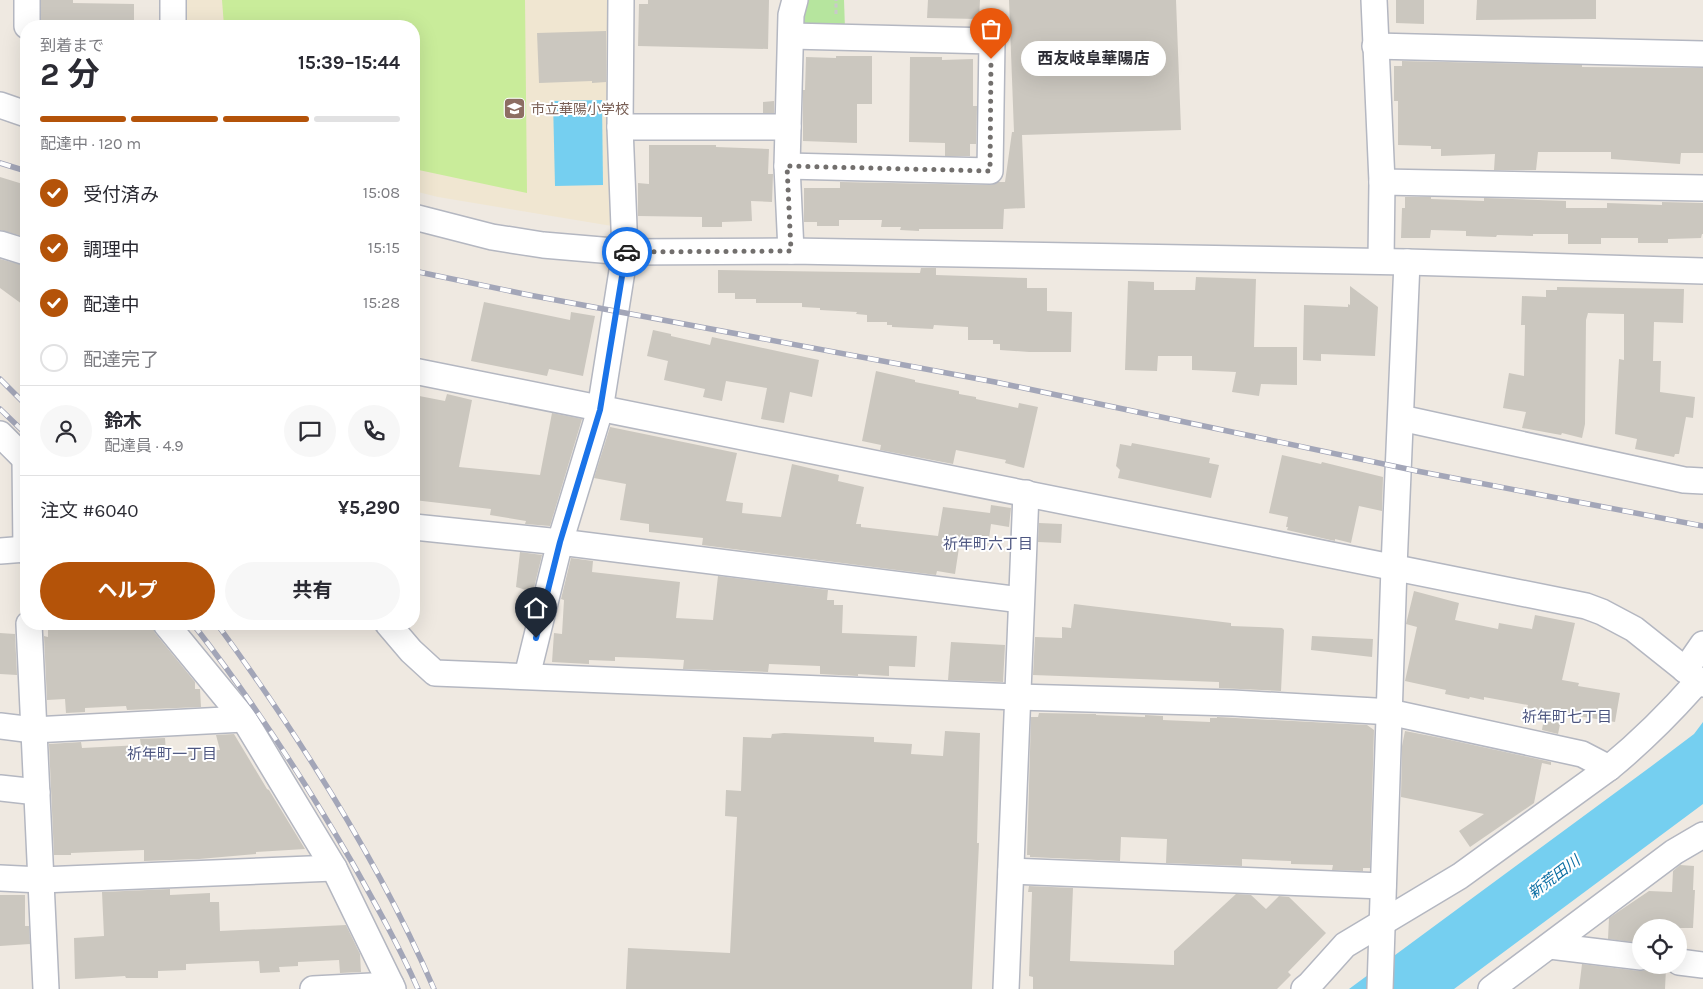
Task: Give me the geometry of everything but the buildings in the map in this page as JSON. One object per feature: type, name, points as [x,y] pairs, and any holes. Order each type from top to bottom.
[{"type":"street","points":[[27,0],[27,20]]},
{"type":"street","points":[[173,0],[173,20]]},
{"type":"street","points":[[527,676],[560,542],[600,410],[626,252],[620,127],[621,0]]},
{"type":"street","points":[[791,251],[787,166],[791,15],[795,0]]},
{"type":"street","points":[[1374,0],[1382,182],[1381,261]]},
{"type":"street","points":[[787,166],[990,171],[992,41],[791,36]]},
{"type":"street","points":[[1375,46],[1703,54]]},
{"type":"street","points":[[0,106],[20,112]]},
{"type":"street","points":[[620,127],[788,127]]},
{"type":"street","points":[[1382,182],[1703,188]]},
{"type":"street","points":[[420,219],[492,237],[626,252],[791,251],[1381,261],[1703,271]]},
{"type":"street","points":[[0,244],[20,250]]},
{"type":"street","points":[[1380,989],[1394,567],[1407,262]]},
{"type":"street","points":[[420,372],[600,410],[1026,493],[1586,606],[1602,612],[1634,629],[1696,678]]},
{"type":"street","points":[[1401,418],[1684,480],[1703,480]]},
{"type":"street","points":[[0,434],[20,452]]},
{"type":"street","points":[[1006,989],[1026,493]]},
{"type":"street","points":[[420,529],[560,542],[1021,600]]},
{"type":"street","points":[[0,551],[20,550]]},
{"type":"street","points":[[29,630],[46,989]]},
{"type":"street","points":[[171,630],[244,719],[334,868],[392,987],[312,989]]},
{"type":"street","points":[[393,630],[411,652],[435,673],[1017,697],[1233,703],[1389,712],[1582,754],[1608,768]]},
{"type":"street","points":[[1304,989],[1345,945],[1382,933],[1632,749],[1668,715],[1696,678],[1703,644]]},
{"type":"street","points":[[0,726],[33,730],[244,719]]},
{"type":"street","points":[[0,788],[37,792]]},
{"type":"street","points":[[1491,989],[1674,852],[1703,835]]},
{"type":"street","points":[[0,878],[41,880],[334,868]]},
{"type":"street","points":[[1011,871],[1383,886]]},
{"type":"street","points":[[1550,946],[1632,957]]},
{"type":"street","points":[[1687,963],[1703,965]]},
{"type":"shaded area","name":"市立華陽小学校","points":[[184,0],[613,0],[612,226],[420,192],[420,20],[183,20]]},
{"type":"green space","points":[[222,0],[525,0],[527,193],[420,170],[420,20],[224,20]]},
{"type":"green space","points":[[803,0],[844,0],[845,29],[800,28]]},
{"type":"water","points":[[602,100],[603,185],[555,186],[553,101]]},
{"type":"water","name":"新荒田川","points":[[1703,722],[1703,804],[1454,989],[1349,989],[1653,765],[1694,734]]},
{"type":"railway","points":[[0,163],[20,169]]},
{"type":"railway","points":[[420,272],[529,295],[995,382],[1417,471],[1703,526]]},
{"type":"railway","points":[[0,379],[20,399]]},
{"type":"railway","points":[[0,409],[20,428]]},
{"type":"railway","points":[[198,630],[257,711],[316,802],[379,910],[418,989]]},
{"type":"railway","points":[[221,630],[278,710],[336,800],[388,894],[434,989]]},
{"type":"way so far","points":[[627,252],[791,251],[787,166],[990,171],[991,59]]},
{"type":"place","name":"西友岐阜華陽店","points":[[991,59]]},
{"type":"place","name":"市立華陽小学校","points":[[515,109]]},
{"type":"district","name":"祈年町六丁目","points":[[988,544]]},
{"type":"district","name":"祈年町七丁目","points":[[1567,717]]},
{"type":"district","name":"祈年町一丁目","points":[[172,754]]},
{"type":"route","points":[[536,638],[560,542],[600,410],[627,252]]}]
